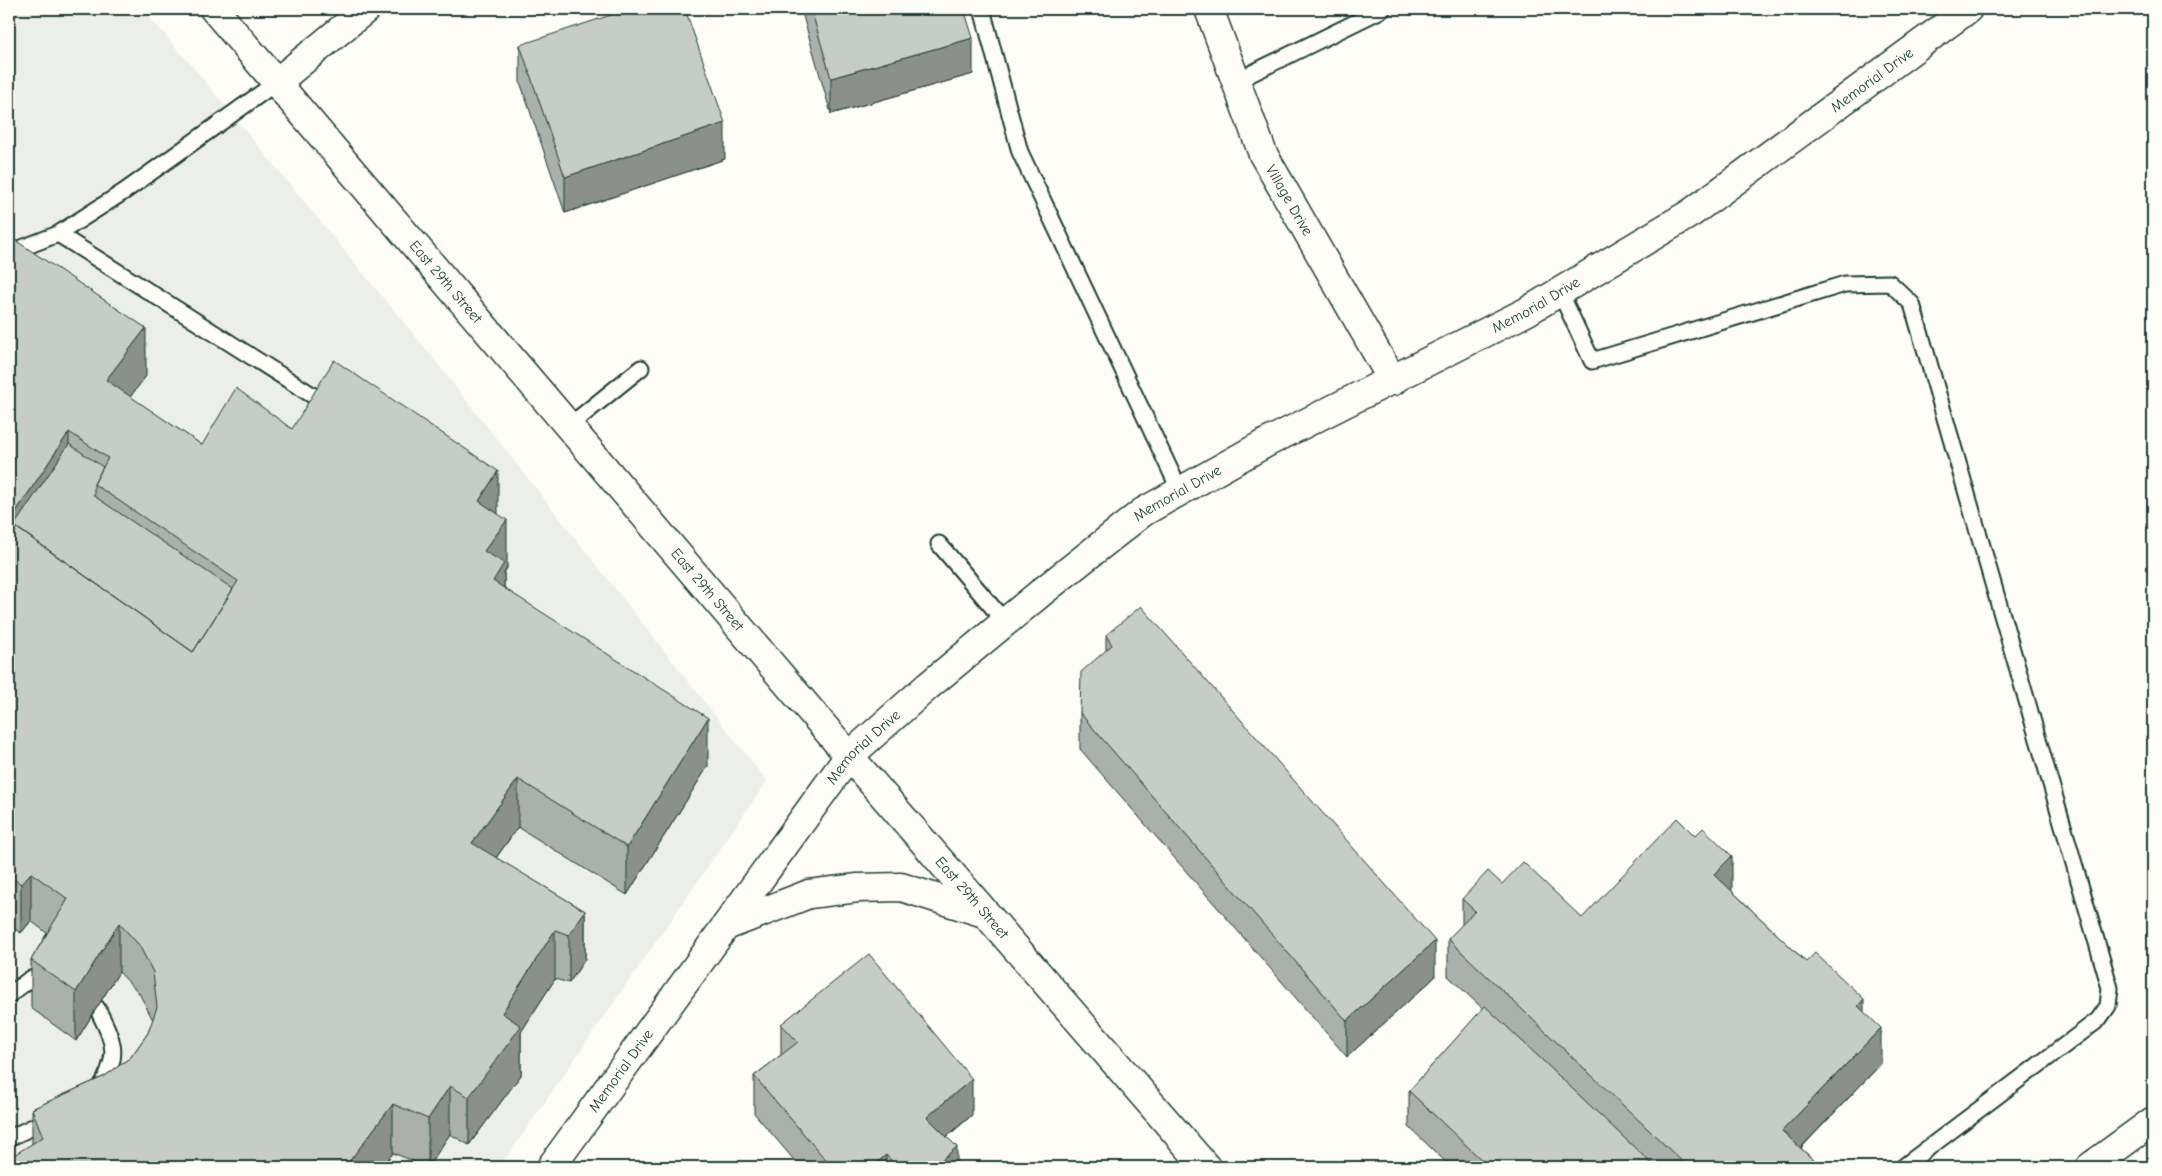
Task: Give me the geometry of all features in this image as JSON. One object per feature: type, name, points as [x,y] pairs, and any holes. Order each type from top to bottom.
[{"type":"street","name":"East 29th Street","points":[[214,9],[849,756],[1206,1167]]},
{"type":"street","points":[[277,82],[366,9]]},
{"type":"street","name":"Village Drive","points":[[1209,9],[1263,154],[1393,381]]},
{"type":"street","name":"Memorial Drive","points":[[551,1167],[849,756],[928,686],[1005,622],[1143,512],[1266,442],[1393,381],[1526,312],[1691,213],[1968,9]]},
{"type":"street","points":[[726,926],[809,894],[858,888],[901,887],[984,912]]},
{"type":"street","points":[[2090,1167],[2153,1121]]},
{"type":"lane","points":[[982,9],[1020,152],[1180,491]]},
{"type":"lane","points":[[1236,81],[1383,9]]},
{"type":"lane","points":[[9,253],[58,234],[125,191],[277,82]]},
{"type":"lane","points":[[58,234],[320,400]]},
{"type":"lane","points":[[1560,292],[1592,361],[1845,284],[1890,283],[1912,304],[2110,988],[2108,1006],[2098,1020],[1903,1167]]},
{"type":"lane","points":[[569,426],[641,368]]},
{"type":"lane","points":[[938,544],[1005,622]]},
{"type":"lane","points":[[9,996],[30,979],[50,975]]},
{"type":"lane","points":[[88,1099],[96,1095],[111,1070],[113,1039],[97,1008]]},
{"type":"lane","points":[[9,1138],[65,1112]]},
{"type":"shaded area","points":[[9,9],[142,9],[192,66],[428,352],[767,781],[500,1167],[9,1167]]},
{"type":"building","points":[[629,9],[685,9],[725,123],[565,177],[520,45]]},
{"type":"building","points":[[811,9],[964,9],[973,38],[831,78]]},
{"type":"building","points":[[12,238],[146,328],[106,380],[202,445],[236,388],[292,429],[334,360],[498,471],[479,501],[507,520],[484,551],[504,563],[493,581],[708,718],[627,847],[518,779],[472,843],[585,911],[569,935],[555,930],[502,1013],[521,1026],[469,1097],[450,1086],[428,1119],[393,1104],[345,1167],[9,1167],[9,1158],[43,1137],[32,1109],[105,1076],[131,1057],[148,1033],[157,1007],[153,972],[139,945],[119,923],[76,992],[31,960],[68,899],[31,873],[21,884],[9,876],[9,522],[9,243]],"holes":[[[69,432],[108,458],[94,484],[238,581],[193,652],[9,522]]]},
{"type":"building","points":[[69,444],[103,467],[94,484],[94,496],[233,589],[193,652],[14,526]]},
{"type":"building","points":[[1141,606],[1435,941],[1347,1021],[1080,713],[1081,672],[1112,645],[1106,635]]},
{"type":"building","points":[[1677,818],[1695,836],[1703,828],[1732,856],[1714,874],[1806,962],[1815,953],[1864,999],[1858,1006],[1881,1028],[1782,1131],[1821,1167],[1688,1167],[1448,939],[1475,911],[1462,899],[1488,871],[1502,884],[1523,862],[1582,918]]},
{"type":"building","points":[[869,954],[972,1079],[927,1117],[957,1147],[933,1167],[898,1167],[886,1155],[872,1167],[832,1167],[754,1076],[798,1042],[781,1024]]},
{"type":"building","points":[[1485,1006],[1655,1167],[1489,1167],[1409,1091]]}]
